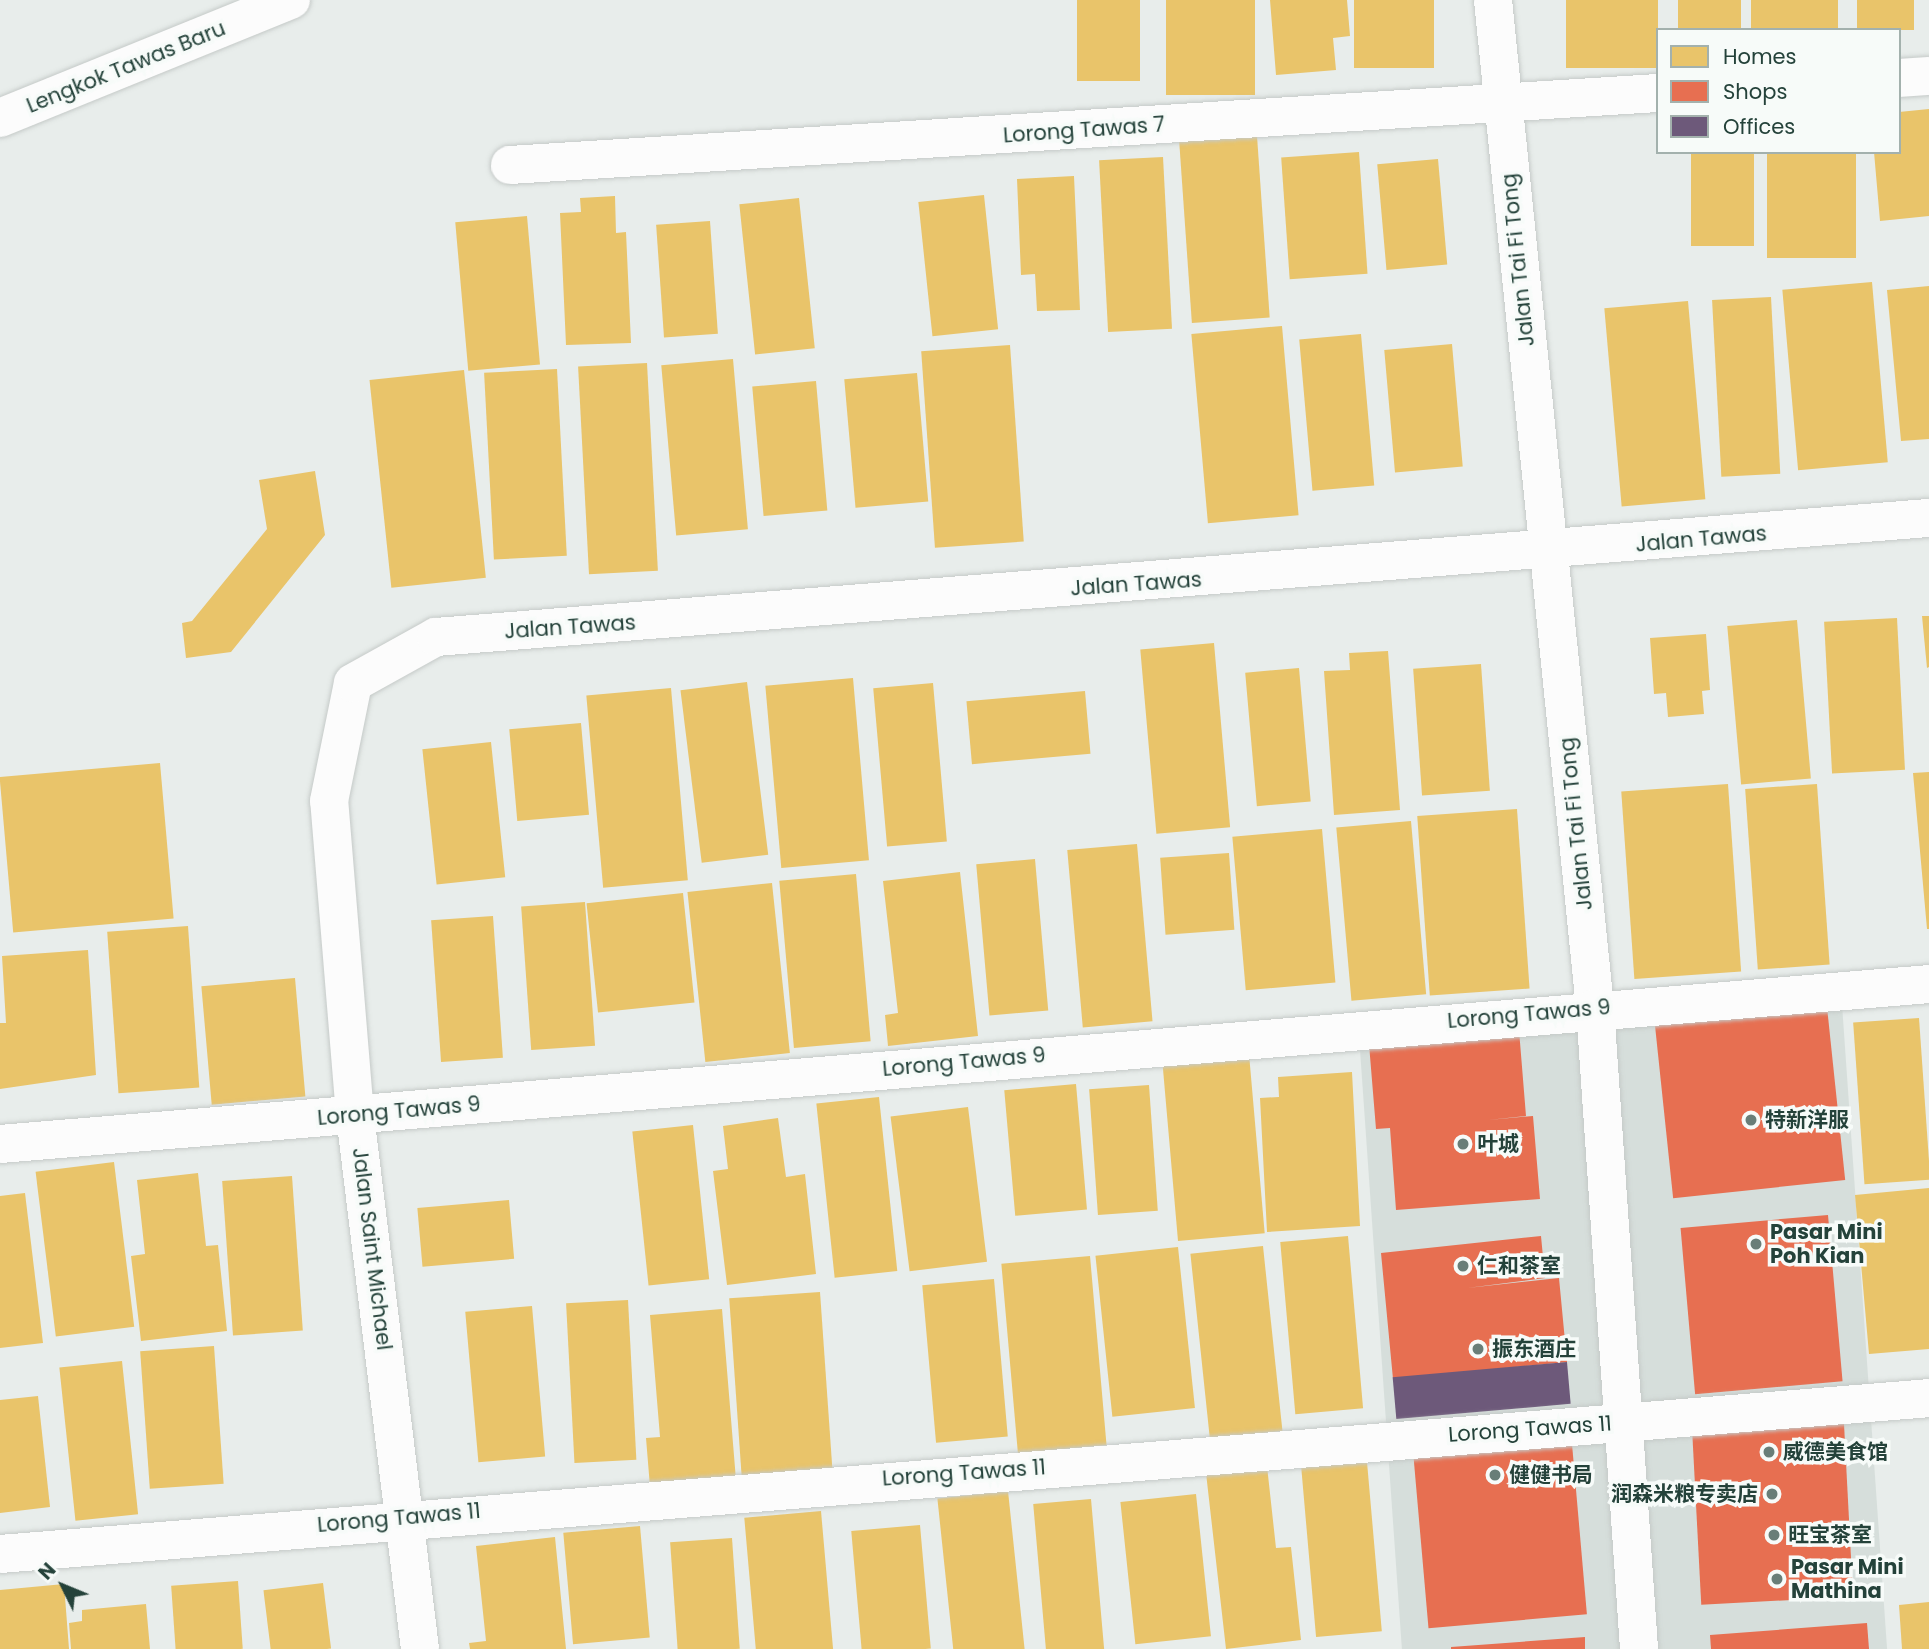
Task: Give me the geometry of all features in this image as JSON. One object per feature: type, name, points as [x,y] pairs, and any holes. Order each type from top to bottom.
[{"type":"street","name":"Lengkok Tawas Baru","points":[[0,118],[291,0]]},
{"type":"street","name":"Jalan Tai Fi Tong","points":[[1493,0],[1595,1008],[1639,1649]]},
{"type":"street","points":[[1901,78],[1929,76]]},
{"type":"street","name":"Lorong Tawas 7","points":[[510,165],[1656,93]]},
{"type":"street","name":"Jalan Tawas","points":[[353,683],[436,637],[1548,553],[1929,518]]},
{"type":"street","name":"Jalan Saint Michael","points":[[353,683],[329,801],[355,1115],[408,1517],[419,1649]]},
{"type":"street","name":"Lorong Tawas 9","points":[[0,1144],[1595,1008],[1929,984]]},
{"type":"street","name":"Lorong Tawas 11","points":[[0,1554],[408,1517],[1929,1398]]},
{"type":"shaded area","points":[[1841,990],[1887,1649],[1402,1649],[1358,1024]]},
{"type":"building: Homes","points":[[1077,0],[1140,0],[1140,81],[1077,81]]},
{"type":"building: Homes","points":[[1166,0],[1255,0],[1255,95],[1166,95]]},
{"type":"building: Homes","points":[[1270,0],[1347,0],[1350,36],[1333,38],[1336,70],[1276,75]]},
{"type":"building: Homes","points":[[1354,0],[1434,0],[1434,68],[1354,68]]},
{"type":"building: Homes","points":[[1566,0],[1658,0],[1656,68],[1566,68]]},
{"type":"building: Homes","points":[[1678,0],[1741,0],[1741,28],[1678,28]]},
{"type":"building: Homes","points":[[1751,0],[1838,0],[1838,28],[1751,28]]},
{"type":"building: Homes","points":[[1857,0],[1914,0],[1914,30],[1857,28]]},
{"type":"building: Homes","points":[[1929,109],[1929,216],[1880,221],[1874,154],[1901,154],[1901,112]]},
{"type":"building: Homes","points":[[1257,136],[1270,318],[1192,323],[1179,141]]},
{"type":"building: Homes","points":[[1359,152],[1368,274],[1290,279],[1281,157]]},
{"type":"building: Homes","points":[[1691,154],[1754,154],[1754,246],[1691,246]]},
{"type":"building: Homes","points":[[1767,154],[1856,154],[1856,258],[1767,258]]},
{"type":"building: Homes","points":[[1163,157],[1172,329],[1108,332],[1099,160]]},
{"type":"building: Homes","points":[[1438,159],[1447,265],[1386,270],[1377,164]]},
{"type":"building: Homes","points":[[1074,176],[1080,310],[1037,311],[1035,274],[1021,275],[1017,179]]},
{"type":"building: Homes","points":[[984,195],[998,329],[932,336],[918,202]]},
{"type":"building: Homes","points":[[615,196],[616,233],[626,232],[631,343],[566,345],[560,213],[581,212],[580,198]]},
{"type":"building: Homes","points":[[799,198],[815,348],[755,354],[739,204]]},
{"type":"building: Homes","points":[[527,216],[540,364],[468,371],[455,222]]},
{"type":"building: Homes","points":[[710,221],[718,334],[664,337],[656,225]]},
{"type":"building: Homes","points":[[1872,282],[1888,462],[1798,470],[1782,290]]},
{"type":"building: Homes","points":[[1929,286],[1929,439],[1901,441],[1887,290]]},
{"type":"building: Homes","points":[[1771,297],[1780,474],[1721,477],[1712,300]]},
{"type":"building: Homes","points":[[1688,301],[1705,499],[1622,507],[1604,308]]},
{"type":"building: Homes","points":[[1282,326],[1299,515],[1208,523],[1191,334]]},
{"type":"building: Homes","points":[[1361,334],[1374,485],[1312,491],[1299,339]]},
{"type":"building: Homes","points":[[1452,344],[1463,467],[1395,472],[1384,350]]},
{"type":"building: Homes","points":[[1010,345],[1024,542],[935,548],[921,351]]},
{"type":"building: Homes","points":[[733,359],[748,529],[676,536],[661,365]]},
{"type":"building: Homes","points":[[647,363],[658,571],[589,574],[578,367]]},
{"type":"building: Homes","points":[[557,369],[567,556],[494,560],[484,373]]},
{"type":"building: Homes","points":[[464,370],[486,578],[391,588],[370,380]]},
{"type":"building: Homes","points":[[917,373],[928,502],[856,508],[844,379]]},
{"type":"building: Homes","points":[[816,381],[827,511],[764,516],[752,387]]},
{"type":"building: Homes","points":[[315,471],[325,535],[231,652],[186,658],[182,623],[192,621],[267,529],[259,480]]},
{"type":"building: Homes","points":[[1922,616],[1929,616],[1927,668]]},
{"type":"building: Homes","points":[[1897,618],[1905,770],[1832,774],[1824,622]]},
{"type":"building: Homes","points":[[1797,620],[1811,778],[1741,784],[1727,626]]},
{"type":"building: Homes","points":[[1706,634],[1710,690],[1702,691],[1704,714],[1668,717],[1666,693],[1654,694],[1650,638]]},
{"type":"building: Homes","points":[[1214,643],[1230,827],[1156,834],[1140,649]]},
{"type":"building: Homes","points":[[1388,651],[1400,810],[1334,815],[1324,671],[1350,670],[1349,653]]},
{"type":"building: Homes","points":[[1481,664],[1490,791],[1422,795],[1413,669]]},
{"type":"building: Homes","points":[[1299,668],[1311,801],[1257,806],[1245,673]]},
{"type":"building: Homes","points":[[853,678],[869,860],[781,868],[765,686]]},
{"type":"building: Homes","points":[[747,682],[768,855],[702,863],[680,690]]},
{"type":"building: Homes","points":[[933,683],[947,841],[887,847],[873,688]]},
{"type":"building: Homes","points":[[671,688],[688,880],[603,888],[586,695]]},
{"type":"building: Homes","points":[[1085,691],[1090,754],[972,764],[966,701]]},
{"type":"building: Homes","points":[[581,723],[589,815],[517,821],[509,729]]},
{"type":"building: Homes","points":[[491,742],[505,877],[437,884],[422,749]]},
{"type":"building: Homes","points":[[160,763],[174,918],[13,932],[0,777]]},
{"type":"building: Homes","points":[[1929,772],[1929,929],[1927,929],[1913,773]]},
{"type":"building: Homes","points":[[1728,784],[1741,972],[1634,979],[1621,791]]},
{"type":"building: Homes","points":[[1817,784],[1830,965],[1758,970],[1745,789]]},
{"type":"building: Homes","points":[[1517,809],[1530,989],[1430,996],[1417,816]]},
{"type":"building: Homes","points":[[1411,821],[1426,994],[1351,1001],[1336,828]]},
{"type":"building: Homes","points":[[1322,829],[1335,982],[1246,990],[1232,837]]},
{"type":"building: Homes","points":[[1137,844],[1153,1021],[1083,1027],[1067,850]]},
{"type":"building: Homes","points":[[1229,853],[1234,930],[1166,935],[1160,858]]},
{"type":"building: Homes","points":[[1035,859],[1048,1010],[989,1016],[976,864]]},
{"type":"building: Homes","points":[[960,872],[978,1036],[888,1046],[885,1015],[898,1013],[883,881]]},
{"type":"building: Homes","points":[[856,874],[871,1041],[794,1048],[779,881]]},
{"type":"building: Homes","points":[[772,883],[790,1053],[705,1062],[687,892]]},
{"type":"building: Homes","points":[[683,893],[694,1002],[598,1013],[587,903]]},
{"type":"building: Homes","points":[[585,902],[595,1046],[531,1050],[521,906]]},
{"type":"building: Homes","points":[[493,916],[503,1058],[441,1062],[431,920]]},
{"type":"building: Homes","points":[[188,926],[199,1088],[118,1093],[107,932]]},
{"type":"building: Homes","points":[[88,950],[96,1075],[0,1089],[0,1023],[6,1023],[2,956]]},
{"type":"building: Homes","points":[[295,978],[305,1097],[212,1105],[201,986]]},
{"type":"building: Homes","points":[[1919,1018],[1929,1180],[1864,1184],[1853,1023]]},
{"type":"building: Homes","points":[[1249,1054],[1265,1233],[1178,1241],[1162,1062]]},
{"type":"building: Homes","points":[[1352,1072],[1360,1226],[1267,1232],[1260,1098],[1279,1097],[1278,1077]]},
{"type":"building: Homes","points":[[1076,1084],[1087,1210],[1015,1216],[1004,1090]]},
{"type":"building: Homes","points":[[1149,1085],[1158,1211],[1098,1215],[1089,1089]]},
{"type":"building: Homes","points":[[879,1097],[897,1271],[835,1278],[816,1104]]},
{"type":"building: Homes","points":[[968,1107],[987,1262],[910,1271],[891,1117]]},
{"type":"building: Homes","points":[[778,1118],[786,1177],[805,1174],[816,1274],[727,1285],[713,1171],[728,1169],[723,1126]]},
{"type":"building: Homes","points":[[693,1125],[709,1279],[649,1286],[632,1131]]},
{"type":"building: Homes","points":[[114,1162],[134,1327],[56,1336],[36,1172]]},
{"type":"building: Homes","points":[[198,1173],[206,1246],[218,1245],[227,1331],[141,1341],[131,1256],[145,1254],[137,1180]]},
{"type":"building: Homes","points":[[292,1176],[303,1331],[233,1336],[222,1181]]},
{"type":"building: Homes","points":[[1929,1188],[1929,1349],[1869,1354],[1855,1195]]},
{"type":"building: Homes","points":[[25,1193],[43,1343],[0,1348],[0,1196]]},
{"type":"building: Homes","points":[[509,1200],[514,1259],[422,1267],[417,1208]]},
{"type":"building: Homes","points":[[1348,1236],[1363,1408],[1295,1414],[1280,1242]]},
{"type":"building: Homes","points":[[1263,1246],[1282,1431],[1210,1439],[1190,1254]]},
{"type":"building: Homes","points":[[1178,1247],[1195,1408],[1112,1417],[1095,1256]]},
{"type":"building: Homes","points":[[1090,1256],[1107,1445],[1018,1453],[1001,1264]]},
{"type":"building: Homes","points":[[994,1279],[1008,1436],[936,1443],[922,1285]]},
{"type":"building: Homes","points":[[820,1292],[832,1471],[742,1477],[729,1298]]},
{"type":"building: Homes","points":[[628,1300],[636,1460],[574,1463],[566,1303]]},
{"type":"building: Homes","points":[[532,1306],[545,1456],[478,1462],[465,1312]]},
{"type":"building: Homes","points":[[722,1309],[736,1480],[650,1487],[646,1438],[660,1437],[650,1315]]},
{"type":"building: Homes","points":[[214,1346],[224,1484],[150,1489],[140,1351]]},
{"type":"building: Homes","points":[[122,1361],[138,1514],[75,1521],[59,1368]]},
{"type":"building: Homes","points":[[38,1396],[50,1507],[0,1513],[0,1400]]},
{"type":"building: Homes","points":[[1367,1462],[1382,1631],[1316,1637],[1301,1468]]},
{"type":"building: Homes","points":[[1267,1466],[1276,1548],[1291,1547],[1301,1640],[1226,1649],[1206,1473]]},
{"type":"building: Homes","points":[[1008,1491],[1025,1649],[953,1649],[937,1498]]},
{"type":"building: Homes","points":[[1196,1494],[1211,1636],[1135,1644],[1120,1502]]},
{"type":"building: Homes","points":[[1091,1499],[1104,1649],[1046,1649],[1033,1504]]},
{"type":"building: Homes","points":[[821,1511],[833,1649],[756,1649],[744,1518]]},
{"type":"building: Homes","points":[[920,1525],[931,1649],[862,1649],[851,1531]]},
{"type":"building: Homes","points":[[640,1526],[650,1638],[573,1644],[563,1533]]},
{"type":"building: Homes","points":[[555,1537],[566,1649],[470,1649],[469,1643],[486,1641],[476,1546]]},
{"type":"building: Homes","points":[[732,1538],[740,1649],[678,1649],[670,1542]]},
{"type":"building: Homes","points":[[238,1581],[243,1649],[176,1649],[171,1586]]},
{"type":"building: Homes","points":[[323,1583],[331,1649],[271,1649],[263,1590]]},
{"type":"building: Homes","points":[[64,1584],[69,1649],[0,1649],[0,1590]]},
{"type":"building: Homes","points":[[1929,1602],[1929,1649],[1902,1649],[1899,1605]]},
{"type":"building: Homes","points":[[146,1604],[150,1649],[71,1649],[69,1623],[82,1621],[82,1610]]},
{"type":"building: Shops","points":[[1827,1007],[1845,1180],[1673,1198],[1655,1025]]},
{"type":"building: Shops","points":[[1519,1030],[1526,1116],[1488,1120],[1533,1116],[1540,1199],[1396,1210],[1390,1128],[1376,1129],[1369,1044]]},
{"type":"building: Shops","points":[[1828,1215],[1843,1381],[1695,1394],[1681,1228]]},
{"type":"building: Shops","points":[[1541,1236],[1545,1278],[1467,1288],[1559,1278],[1567,1362],[1393,1379],[1381,1253]]},
{"type":"building: Shops","points":[[1844,1424],[1853,1597],[1701,1605],[1692,1432]]},
{"type":"building: Shops","points":[[1572,1444],[1587,1614],[1429,1628],[1414,1458]]},
{"type":"building: Shops","points":[[1867,1623],[1869,1649],[1711,1649],[1710,1635]]},
{"type":"building: Shops","points":[[1585,1637],[1585,1649],[1451,1649],[1451,1647]]},
{"type":"building: Offices","points":[[1567,1362],[1571,1404],[1396,1419],[1393,1377]]},
{"type":"place","name":"特新洋服","points":[[1751,1120]]},
{"type":"place","name":"叶城","points":[[1463,1144]]},
{"type":"place","name":"Pasar Mini Poh Kian","points":[[1756,1244]]},
{"type":"place","name":"仁和茶室","points":[[1463,1266]]},
{"type":"place","name":"振东酒庄","points":[[1478,1349]]},
{"type":"place","name":"威德美食馆","points":[[1769,1452]]},
{"type":"place","name":"健健书局","points":[[1495,1475]]},
{"type":"place","name":"润森米粮专卖店","points":[[1772,1494]]},
{"type":"place","name":"旺宝茶室","points":[[1774,1535]]},
{"type":"place","name":"Pasar Mini Mathina","points":[[1777,1579]]}]
